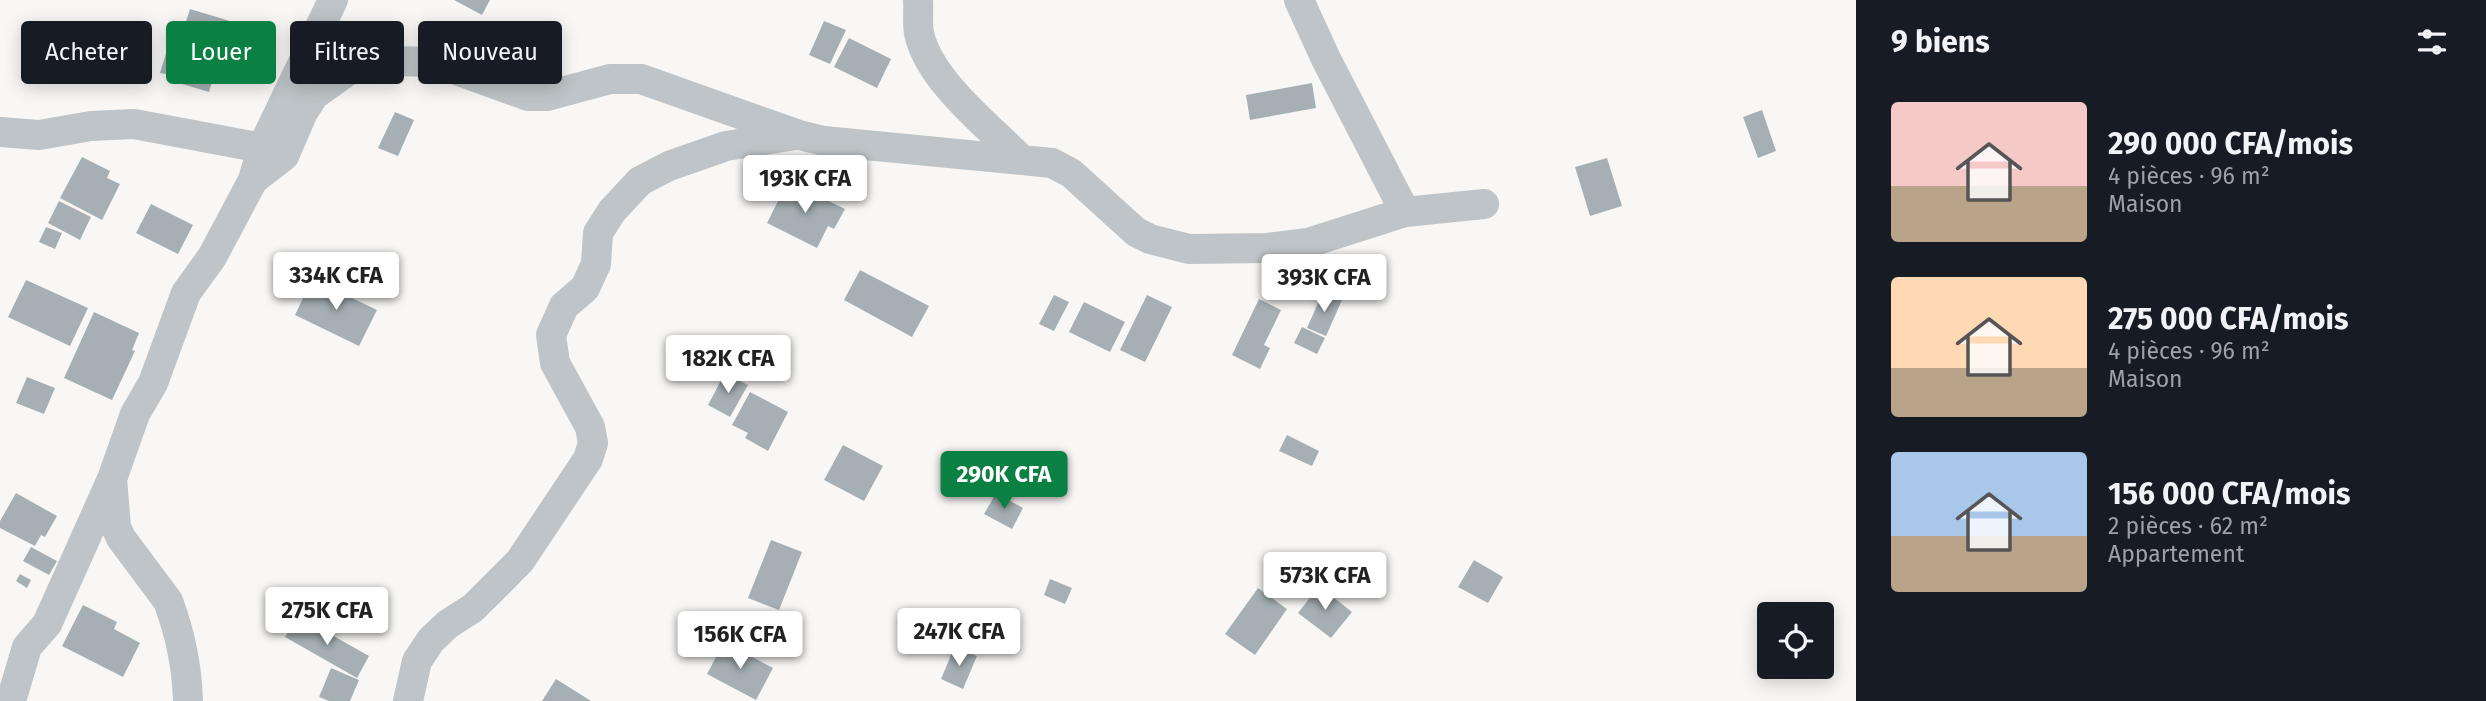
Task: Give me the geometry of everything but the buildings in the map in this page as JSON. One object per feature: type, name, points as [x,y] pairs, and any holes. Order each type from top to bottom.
[{"type":"street","points":[[9,696],[14,649],[47,624],[112,479],[135,414],[153,383],[186,293],[212,257],[253,180],[262,148],[333,0]]},
{"type":"street","points":[[918,0],[919,33],[932,66],[953,91],[1021,159]]},
{"type":"street","points":[[1299,0],[1326,59],[1405,212]]},
{"type":"street","points":[[253,180],[284,156],[303,112],[314,95],[349,70],[392,61],[420,61],[441,64],[528,96],[547,96],[610,79],[641,79],[799,135],[824,141],[1052,163],[1071,173],[1136,232],[1150,239],[1189,249],[1267,248],[1308,243],[1405,212],[1484,204]]},
{"type":"street","points":[[0,132],[39,135],[91,126],[134,124],[262,148]]},
{"type":"street","points":[[408,701],[417,661],[431,640],[448,624],[473,608],[520,561],[588,459],[593,443],[590,427],[555,363],[551,335],[564,306],[585,288],[596,264],[598,233],[612,211],[640,181],[669,166],[726,146],[799,135]]},
{"type":"street","points":[[112,479],[116,527],[121,538],[168,601],[173,613],[187,669],[188,701]]}]
